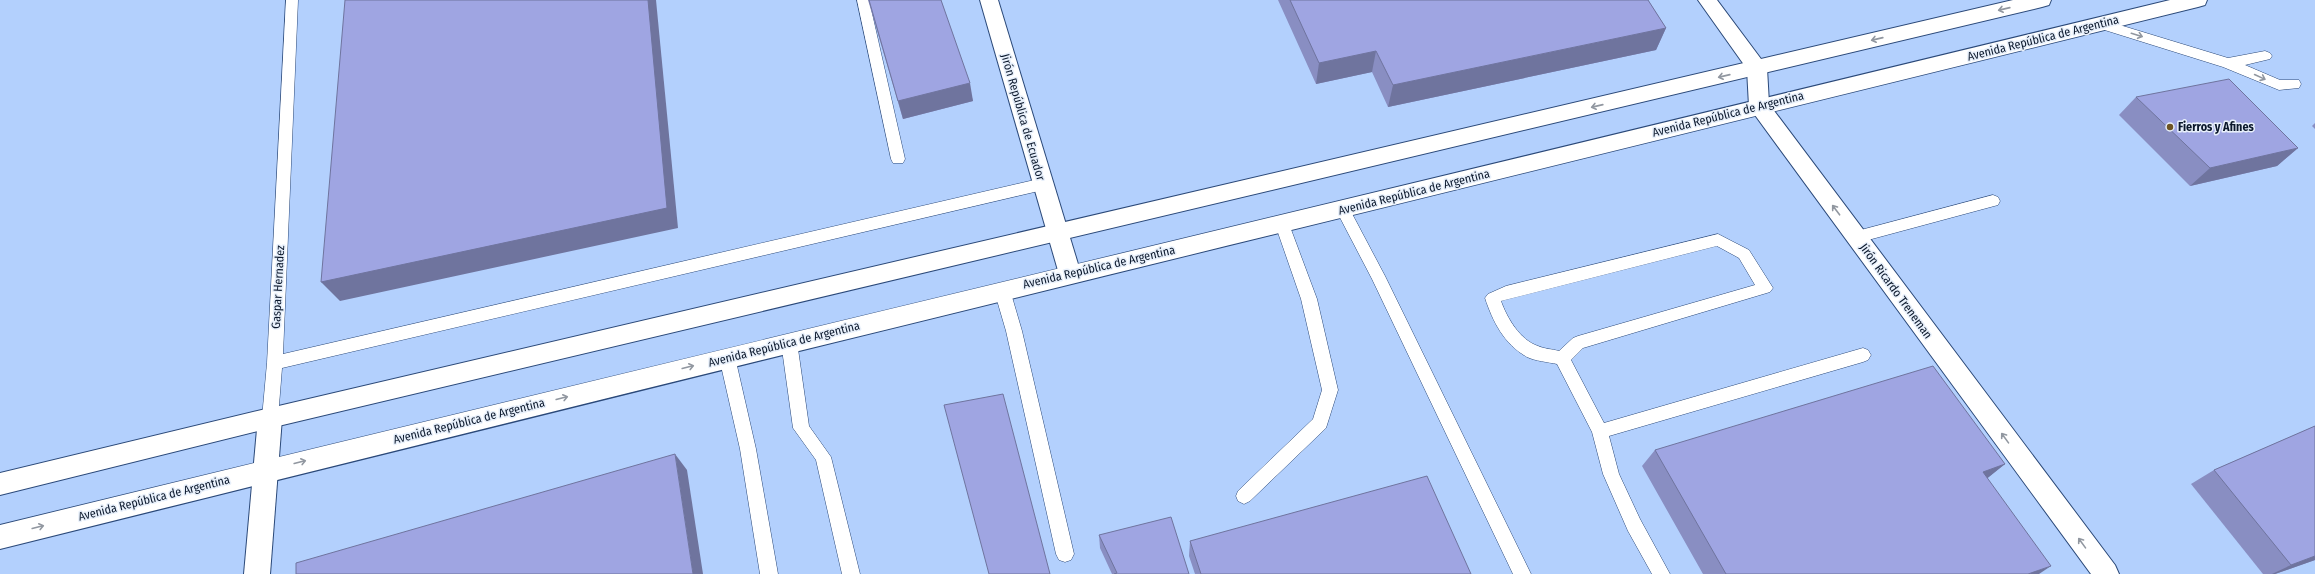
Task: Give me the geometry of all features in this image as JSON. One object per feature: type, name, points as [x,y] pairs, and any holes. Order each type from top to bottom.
[{"type":"main road","name":"Jirón República de Ecuador","points":[[988,0],[1070,274]]},
{"type":"main road","points":[[1707,0],[1757,68],[1759,106]]},
{"type":"main road","points":[[0,484],[270,418],[2042,0]]},
{"type":"main road","name":"Avenida República de Argentina","points":[[0,537],[727,357],[1002,290],[1343,210],[1759,106],[2198,0]]},
{"type":"main road","name":"Jirón Ricardo Treneman","points":[[1759,106],[2106,574]]},
{"type":"main road","name":"Gaspar Hernadez","points":[[257,574],[270,418]]},
{"type":"lane","name":"Gaspar Hernadez","points":[[270,418],[275,363],[292,0]]},
{"type":"lane","points":[[863,0],[898,159]]},
{"type":"lane","points":[[2100,24],[2228,62],[2279,85],[2294,84]]},
{"type":"lane","points":[[2228,62],[2265,56]]},
{"type":"lane","points":[[275,363],[1043,184]]},
{"type":"lane","points":[[1857,237],[1993,201]]},
{"type":"lane","points":[[1343,210],[1378,276],[1522,574]]},
{"type":"lane","points":[[1244,496],[1320,423],[1330,390],[1309,299],[1282,224]]},
{"type":"lane","points":[[1718,240],[1744,254],[1765,288],[1578,343],[1562,358],[1532,352],[1507,331],[1499,318],[1493,298],[1506,292],[1718,240]]},
{"type":"lane","points":[[1002,290],[1014,331],[1065,554]]},
{"type":"lane","points":[[789,342],[801,428],[824,457],[851,574]]},
{"type":"lane","points":[[1600,431],[1863,355]]},
{"type":"lane","points":[[727,357],[748,449],[769,574]]},
{"type":"lane","points":[[1562,358],[1600,431],[1611,474],[1634,525],[1661,574]]},
{"type":"building","points":[[345,0],[648,0],[667,208],[321,282]]},
{"type":"building","points":[[869,0],[941,0],[970,83],[898,101]]},
{"type":"building","points":[[1290,0],[1648,0],[1666,28],[1393,85],[1376,51],[1319,63]]},
{"type":"building","points":[[2229,79],[2298,148],[2210,168],[2136,97]]},
{"type":"building","points":[[1933,366],[2005,464],[1983,472],[2051,566],[2028,574],[1726,574],[1655,450]]},
{"type":"building","points":[[1003,394],[1050,574],[989,574],[944,405]]},
{"type":"building","points":[[2315,426],[2315,556],[2291,565],[2214,470]]},
{"type":"building","points":[[675,454],[693,574],[296,574],[296,563]]},
{"type":"building","points":[[1427,476],[1471,574],[1201,574],[1190,541]]},
{"type":"building","points":[[1171,517],[1189,574],[1114,574],[1117,573],[1099,535]]},
{"type":"place","name":"Fierros y Afines","points":[[2170,127]]}]
